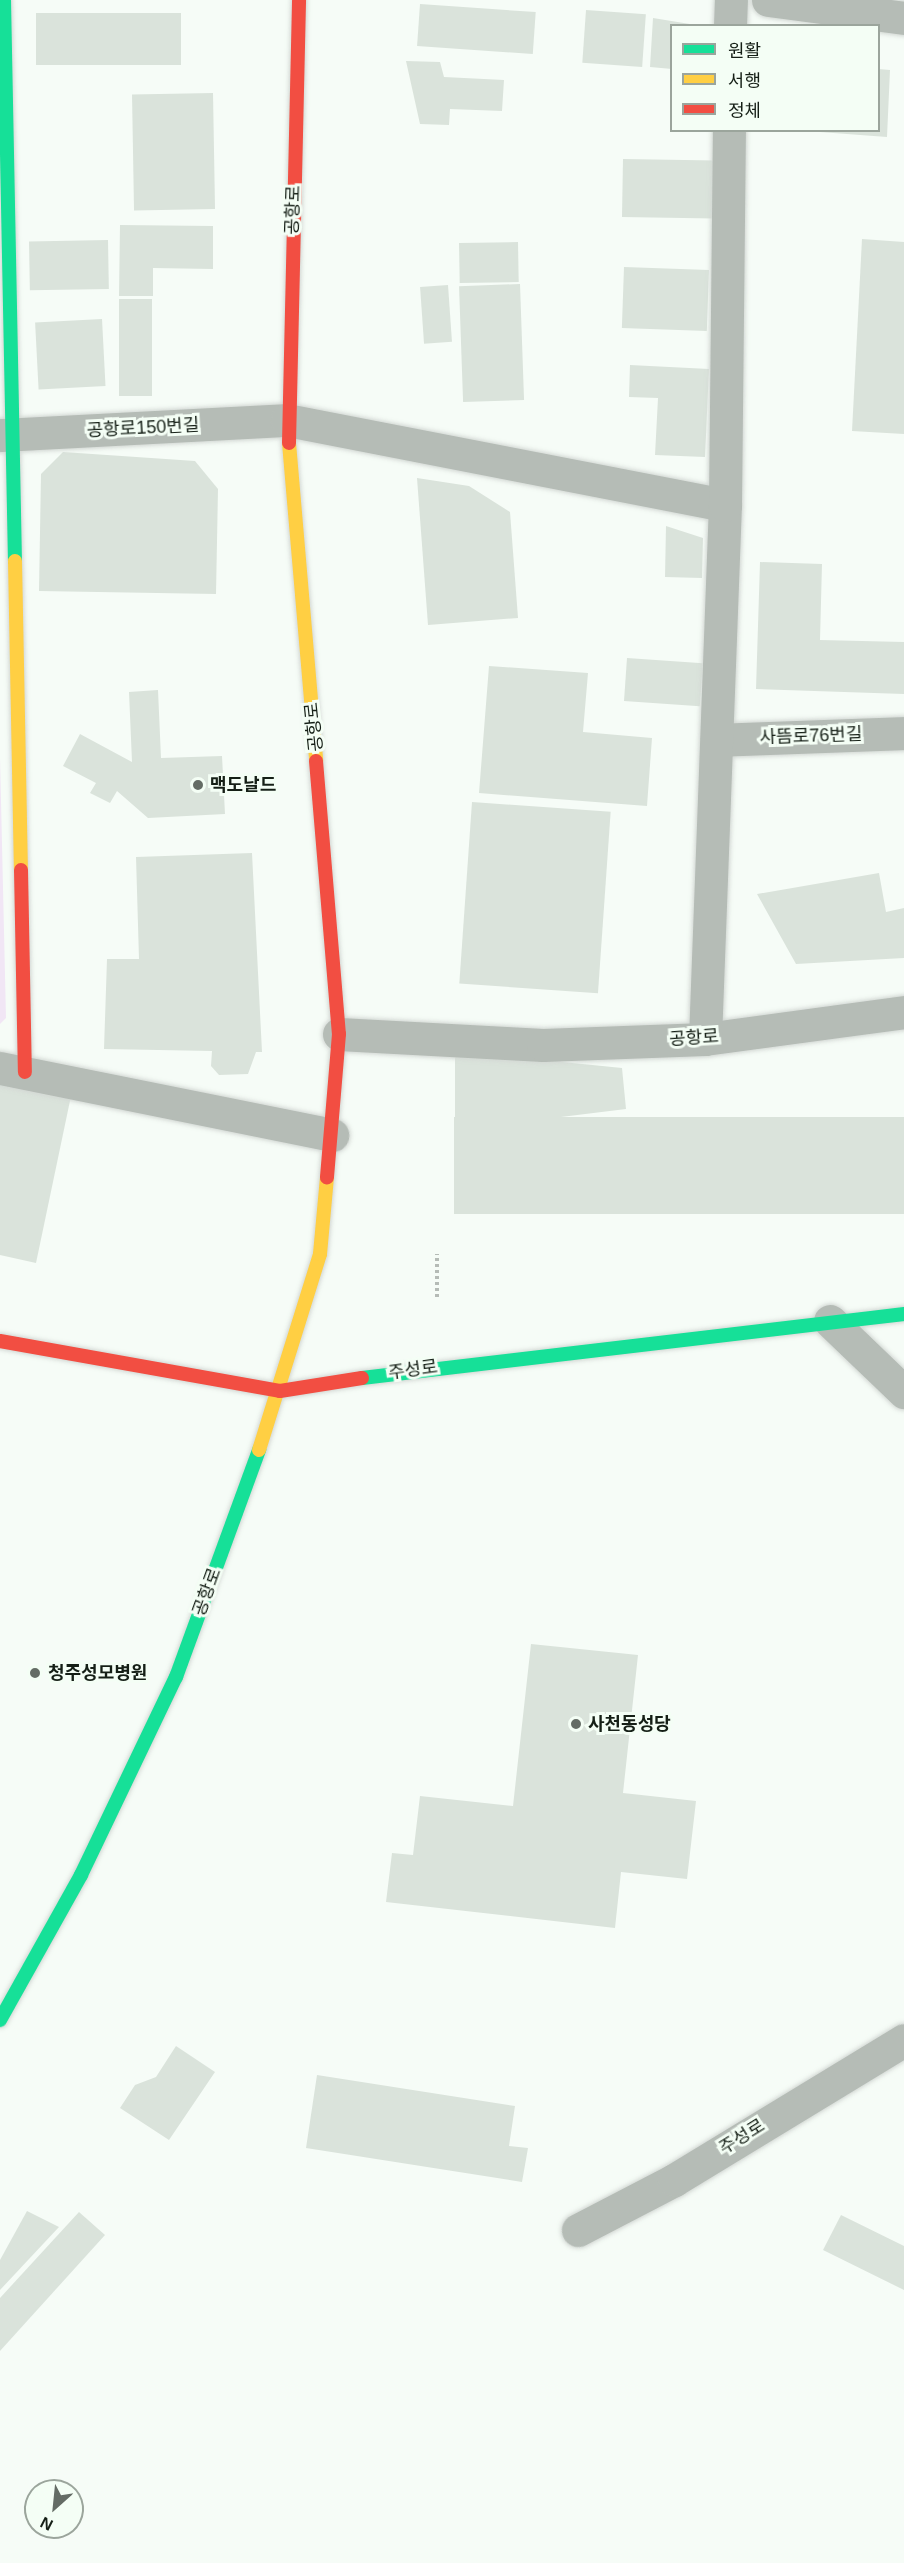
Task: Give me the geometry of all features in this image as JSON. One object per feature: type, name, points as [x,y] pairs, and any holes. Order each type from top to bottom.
[{"type":"main road","points":[[4,0],[13,1070]]},
{"type":"main road","name":"공항로","points":[[0,2020],[81,1875],[176,1677],[280,1391],[320,1254],[339,1034],[287,420],[299,0]]},
{"type":"main road","name":"주성로","points":[[0,1341],[280,1391],[436,1366],[904,1314]]},
{"type":"street","points":[[730,24],[731,0]]},
{"type":"street","points":[[768,0],[904,18]]},
{"type":"street","points":[[705,1039],[725,505],[729,132]]},
{"type":"street","name":"공항로150번길","points":[[8,435],[287,420]]},
{"type":"street","points":[[287,420],[725,505]]},
{"type":"street","name":"사뜸로76번길","points":[[717,740],[904,733]]},
{"type":"street","name":"공항로","points":[[339,1034],[543,1045],[705,1039],[904,1012]]},
{"type":"street","points":[[13,1070],[332,1135]]},
{"type":"street","points":[[830,1322],[904,1392]]},
{"type":"street","name":"주성로","points":[[578,2230],[674,2180],[904,2040]]},
{"type":"path","points":[[437,1254],[437,1297]]},
{"type":"shaded area","points":[[0,757],[6,1018],[0,1024]]},
{"type":"building","points":[[420,4],[536,12],[533,54],[417,46]]},
{"type":"building","points":[[586,10],[646,14],[642,67],[582,63]]},
{"type":"building","points":[[36,13],[181,13],[181,65],[36,65]]},
{"type":"building","points":[[653,18],[690,24],[670,24],[670,69],[650,67]]},
{"type":"building","points":[[406,61],[440,62],[444,77],[504,80],[502,111],[450,109],[449,125],[420,124]]},
{"type":"building","points":[[880,69],[890,70],[887,137],[820,132],[880,132]]},
{"type":"building","points":[[213,93],[215,209],[134,210],[132,94]]},
{"type":"building","points":[[623,159],[715,161],[714,219],[622,217]]},
{"type":"building","points":[[120,225],[213,226],[213,269],[153,268],[153,296],[119,296]]},
{"type":"building","points":[[862,239],[904,242],[904,434],[852,431]]},
{"type":"building","points":[[108,240],[109,289],[30,290],[29,241]]},
{"type":"building","points":[[518,242],[519,282],[460,283],[459,243]]},
{"type":"building","points":[[624,267],[709,270],[707,331],[622,328]]},
{"type":"building","points":[[520,284],[524,400],[463,402],[459,286]]},
{"type":"building","points":[[448,285],[452,342],[424,344],[420,287]]},
{"type":"building","points":[[119,299],[152,299],[152,396],[119,396]]},
{"type":"building","points":[[102,319],[106,386],[39,389],[35,323]]},
{"type":"building","points":[[630,365],[709,369],[705,457],[655,455],[658,398],[629,397]]},
{"type":"building","points":[[63,452],[195,461],[218,489],[216,594],[39,591],[41,474]]},
{"type":"building","points":[[417,478],[469,486],[510,512],[518,618],[428,625]]},
{"type":"building","points":[[666,526],[703,538],[702,578],[665,577]]},
{"type":"building","points":[[760,562],[822,564],[820,640],[904,642],[904,694],[756,689]]},
{"type":"building","points":[[627,658],[703,663],[700,706],[624,701]]},
{"type":"building","points":[[489,666],[588,673],[583,732],[652,738],[647,806],[479,793]]},
{"type":"building","points":[[158,690],[161,758],[222,756],[225,814],[148,818],[117,791],[110,803],[90,793],[96,783],[63,766],[80,734],[132,762],[129,692]]},
{"type":"building","points":[[472,802],[611,812],[598,993],[459,984]]},
{"type":"building","points":[[252,853],[262,1052],[256,1052],[248,1074],[219,1075],[211,1066],[212,1051],[104,1049],[107,959],[139,959],[136,857]]},
{"type":"building","points":[[879,873],[886,912],[904,908],[904,958],[796,964],[757,894]]},
{"type":"building","points":[[455,1051],[622,1068],[626,1109],[455,1130]]},
{"type":"building","points":[[0,1081],[71,1096],[36,1263],[0,1255]]},
{"type":"building","points":[[454,1117],[904,1117],[904,1214],[454,1214]]},
{"type":"building","name":"사천동성당","points":[[531,1644],[638,1655],[623,1793],[696,1801],[687,1879],[621,1872],[615,1928],[386,1902],[392,1853],[413,1855],[420,1796],[513,1806]]},
{"type":"building","points":[[176,2046],[215,2072],[169,2140],[120,2108],[135,2085],[156,2077]]},
{"type":"building","points":[[317,2075],[515,2106],[509,2146],[528,2148],[522,2182],[306,2148]]},
{"type":"building","points":[[27,2211],[59,2227],[0,2290],[0,2260]]},
{"type":"building","points":[[79,2212],[105,2235],[0,2351],[0,2298]]},
{"type":"building","points":[[841,2215],[904,2246],[904,2290],[823,2250]]},
{"type":"traffic: fast","points":[[4,0],[15,561]]},
{"type":"traffic: fast","points":[[362,1378],[904,1314]]},
{"type":"traffic: fast","points":[[0,2020],[81,1875],[176,1677],[259,1450]]},
{"type":"traffic: slow","points":[[289,443],[316,761]]},
{"type":"traffic: slow","points":[[15,561],[21,870]]},
{"type":"traffic: slow","points":[[259,1450],[320,1254],[327,1177]]},
{"type":"traffic: jam","points":[[289,443],[299,0]]},
{"type":"traffic: jam","points":[[316,761],[339,1034],[327,1177]]},
{"type":"traffic: jam","points":[[21,870],[25,1072]]},
{"type":"traffic: jam","points":[[0,1341],[280,1391],[362,1378]]},
{"type":"place","name":"맥도날드","points":[[198,785]]},
{"type":"place","name":"청주성모병원","points":[[35,1673]]},
{"type":"place","name":"사천동성당","points":[[576,1724]]}]
